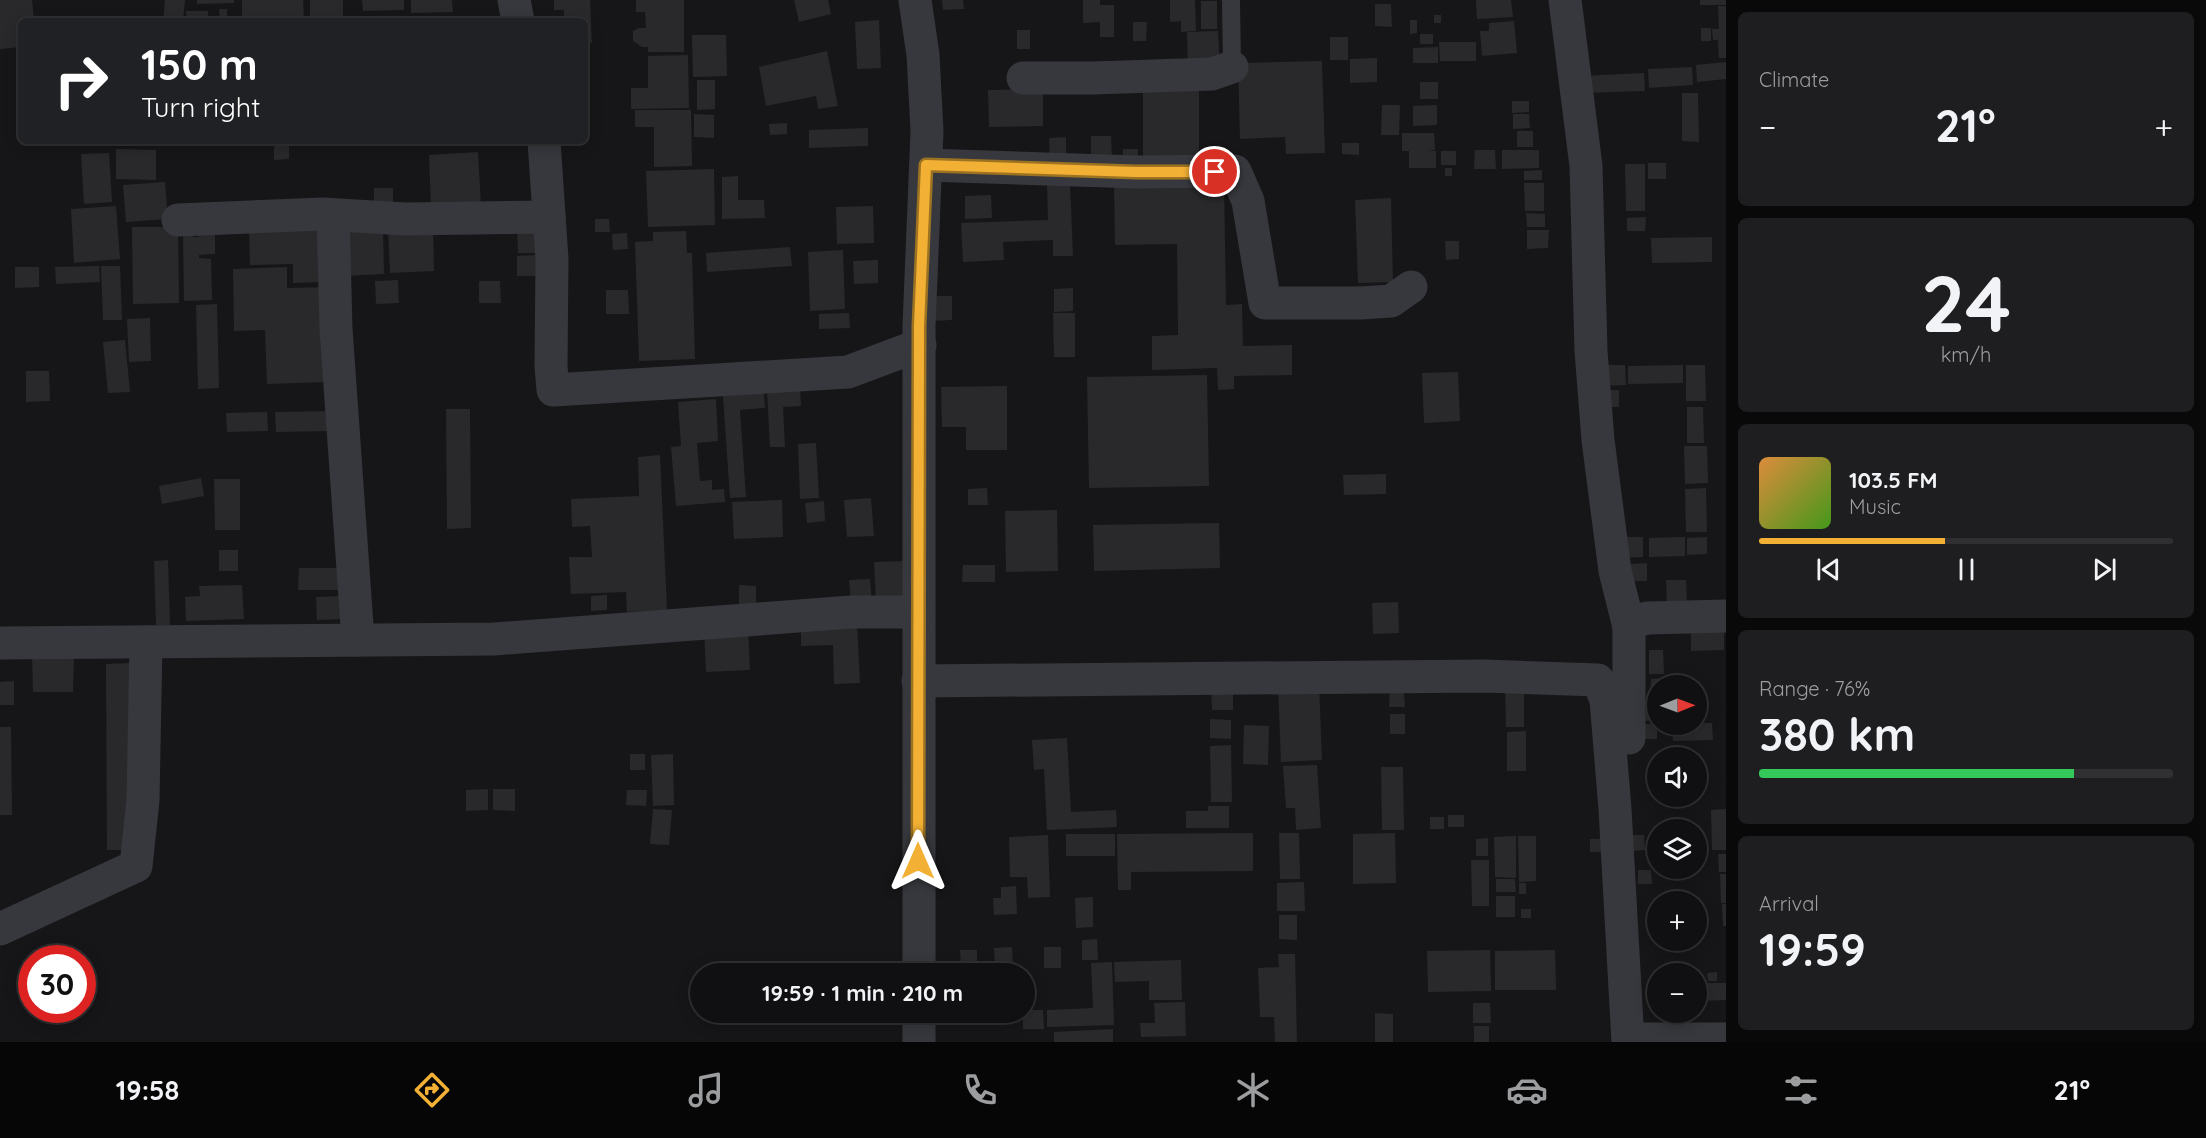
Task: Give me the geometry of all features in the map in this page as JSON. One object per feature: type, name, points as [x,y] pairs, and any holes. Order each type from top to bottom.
[{"type":"street","points":[[514,0],[517,18]]},
{"type":"street","points":[[915,0],[923,55],[927,131],[920,345],[919,963]]},
{"type":"street","points":[[1565,0],[1586,166],[1592,351],[1598,440],[1615,571],[1629,627],[1629,864],[1639,1041]]},
{"type":"street","points":[[1023,78],[1212,74],[1232,67]]},
{"type":"street","points":[[544,144],[552,259],[551,366],[553,390],[848,372],[920,345]]},
{"type":"street","points":[[926,165],[1136,172],[1235,171],[1248,201],[1265,303],[1391,301],[1410,287]]},
{"type":"street","points":[[177,220],[333,215],[405,219],[549,217]]},
{"type":"street","points":[[333,215],[336,329],[358,640]]},
{"type":"street","points":[[0,643],[494,639],[851,612],[918,612]]},
{"type":"street","points":[[1629,627],[1634,621],[1648,618],[1726,616]]},
{"type":"street","points":[[0,929],[136,866],[143,800],[146,642]]},
{"type":"street","points":[[918,681],[1484,676],[1598,680],[1606,700],[1639,1041]]},
{"type":"street","points":[[919,1023],[919,1042]]},
{"type":"street","points":[[1639,1041],[1726,1039]]},
{"type":"lane","points":[[1231,0],[1232,67]]},
{"type":"building","points":[[0,0],[32,0],[34,18],[18,18],[18,47],[0,49]]},
{"type":"building","points":[[165,0],[185,0],[183,18],[163,18]]},
{"type":"building","points":[[197,0],[234,0],[234,3],[197,4]]},
{"type":"building","points":[[242,0],[303,0],[304,18],[242,18]]},
{"type":"building","points":[[310,0],[343,0],[343,18],[310,16]]},
{"type":"building","points":[[362,0],[404,0],[404,10],[363,11]]},
{"type":"building","points":[[411,0],[452,0],[453,12],[411,13]]},
{"type":"building","points":[[554,0],[590,0],[592,43],[588,44],[588,18],[564,18],[564,10],[554,10]]},
{"type":"building","points":[[636,0],[684,0],[684,52],[648,52],[648,47],[642,47],[633,41],[633,31],[646,28],[645,12],[636,12]]},
{"type":"building","points":[[794,0],[828,0],[831,14],[799,22]]},
{"type":"building","points":[[942,0],[963,0],[964,9],[943,10]]},
{"type":"building","points":[[1083,0],[1100,0],[1100,5],[1114,5],[1114,37],[1100,37],[1100,22],[1083,23]]},
{"type":"building","points":[[1170,0],[1195,0],[1196,31],[1181,32],[1181,21],[1170,22]]},
{"type":"building","points":[[1476,0],[1511,0],[1513,17],[1477,19]]},
{"type":"building","points":[[1700,0],[1726,0],[1726,5],[1700,5]]},
{"type":"building","points":[[1201,1],[1217,1],[1217,29],[1201,29]]},
{"type":"building","points":[[1375,4],[1391,4],[1392,27],[1375,26]]},
{"type":"building","points":[[1718,6],[1726,6],[1726,58],[1719,58],[1718,40],[1713,40],[1712,29],[1719,29]]},
{"type":"building","points":[[219,9],[227,9],[227,18],[220,18]]},
{"type":"building","points":[[186,11],[208,11],[208,18],[187,18]]},
{"type":"building","points":[[1434,15],[1441,15],[1441,23],[1434,23]]},
{"type":"building","points":[[879,20],[881,68],[857,69],[855,22]]},
{"type":"building","points":[[1410,20],[1417,20],[1417,33],[1410,34]]},
{"type":"building","points":[[1514,21],[1517,53],[1482,56],[1480,31],[1489,31],[1489,23]]},
{"type":"building","points":[[1133,22],[1147,22],[1146,41],[1133,41]]},
{"type":"building","points":[[1701,28],[1711,28],[1711,41],[1701,41]]},
{"type":"building","points":[[1017,30],[1030,30],[1030,49],[1017,49]]},
{"type":"building","points":[[1218,31],[1220,69],[1188,70],[1187,32]]},
{"type":"building","points":[[1420,34],[1433,34],[1433,44],[1420,44]]},
{"type":"building","points":[[692,35],[726,35],[727,76],[693,77]]},
{"type":"building","points":[[1330,37],[1348,37],[1348,60],[1330,60]]},
{"type":"building","points":[[1439,42],[1476,42],[1476,61],[1440,61]]},
{"type":"building","points":[[1438,47],[1438,63],[1413,63],[1413,48]]},
{"type":"building","points":[[827,51],[838,106],[818,109],[816,96],[766,106],[759,67]]},
{"type":"building","points":[[688,55],[689,108],[631,109],[631,88],[648,88],[648,56]]},
{"type":"building","points":[[1377,58],[1377,82],[1350,83],[1350,59]]},
{"type":"building","points":[[1322,61],[1325,153],[1286,154],[1285,137],[1240,139],[1238,63]]},
{"type":"building","points":[[1726,62],[1726,79],[1697,82],[1696,65]]},
{"type":"building","points":[[1692,67],[1693,85],[1649,88],[1648,69]]},
{"type":"building","points":[[1644,73],[1645,91],[1582,93],[1581,76]]},
{"type":"building","points":[[1143,78],[1199,78],[1199,159],[1143,159]]},
{"type":"building","points":[[697,80],[715,80],[715,109],[697,110]]},
{"type":"building","points":[[1420,82],[1438,82],[1438,99],[1420,99]]},
{"type":"building","points":[[1043,89],[1043,126],[989,127],[988,90]]},
{"type":"building","points":[[1682,93],[1698,93],[1699,142],[1682,141]]},
{"type":"building","points":[[1512,101],[1529,101],[1529,112],[1512,113]]},
{"type":"building","points":[[1382,105],[1400,105],[1399,135],[1381,135]]},
{"type":"building","points":[[1437,105],[1437,125],[1413,126],[1413,106]]},
{"type":"building","points":[[635,110],[691,110],[692,166],[654,167],[654,127],[635,127]]},
{"type":"building","points":[[694,114],[714,115],[714,138],[694,137]]},
{"type":"building","points":[[1513,114],[1529,114],[1530,128],[1513,129]]},
{"type":"building","points":[[787,123],[787,134],[770,135],[769,124]]},
{"type":"building","points":[[868,128],[868,146],[809,148],[809,130]]},
{"type":"building","points":[[1517,131],[1533,131],[1533,147],[1517,147]]},
{"type":"building","points":[[1402,133],[1434,133],[1435,150],[1427,151],[1436,151],[1436,168],[1409,168],[1409,151],[1402,151]]},
{"type":"building","points":[[1091,136],[1111,136],[1112,159],[1091,159]]},
{"type":"building","points":[[1066,137],[1066,159],[1050,160],[1049,138]]},
{"type":"building","points":[[1342,143],[1359,143],[1359,155],[1342,154]]},
{"type":"building","points":[[274,144],[289,144],[289,159],[274,160]]},
{"type":"building","points":[[554,144],[574,144],[574,146],[554,146]]},
{"type":"building","points":[[116,149],[156,150],[156,180],[116,179]]},
{"type":"building","points":[[1123,149],[1138,149],[1138,156],[1123,157]]},
{"type":"building","points":[[1475,150],[1495,150],[1496,169],[1474,169]]},
{"type":"building","points":[[1502,150],[1539,150],[1539,168],[1502,169]]},
{"type":"building","points":[[1441,151],[1456,151],[1456,165],[1441,165]]},
{"type":"building","points":[[478,152],[481,206],[431,208],[429,155]]},
{"type":"building","points":[[109,153],[112,202],[84,204],[81,154]]},
{"type":"building","points":[[1648,163],[1666,163],[1666,179],[1648,179]]},
{"type":"building","points":[[1625,164],[1645,164],[1645,211],[1626,211]]},
{"type":"building","points":[[1445,168],[1452,168],[1452,176],[1445,176]]},
{"type":"building","points":[[714,169],[715,225],[648,227],[646,171]]},
{"type":"building","points":[[1542,170],[1542,180],[1524,180],[1524,171]]},
{"type":"building","points":[[738,176],[738,200],[764,200],[765,218],[722,219],[722,177]]},
{"type":"building","points":[[165,182],[168,219],[126,222],[123,185]]},
{"type":"building","points":[[1224,182],[1226,305],[1242,304],[1243,346],[1292,345],[1292,375],[1234,376],[1234,389],[1218,390],[1217,368],[1152,370],[1152,336],[1178,335],[1177,244],[1115,245],[1114,184]]},
{"type":"building","points":[[1070,183],[1073,256],[1053,256],[1053,240],[1003,242],[1004,260],[963,262],[961,223],[1048,220],[1047,184]]},
{"type":"building","points":[[1524,183],[1544,183],[1544,211],[1525,211]]},
{"type":"building","points":[[374,188],[393,188],[393,208],[374,208]]},
{"type":"building","points":[[991,195],[992,218],[965,219],[965,196]]},
{"type":"building","points":[[1391,198],[1393,282],[1358,283],[1355,200]]},
{"type":"building","points":[[116,206],[120,259],[74,263],[71,209]]},
{"type":"building","points":[[873,206],[874,243],[837,244],[836,207]]},
{"type":"building","points":[[1526,213],[1545,214],[1545,227],[1527,227]]},
{"type":"building","points":[[1646,217],[1645,231],[1627,231],[1627,218]]},
{"type":"building","points":[[595,219],[609,219],[610,232],[595,232]]},
{"type":"building","points":[[517,224],[537,224],[538,253],[518,253]]},
{"type":"building","points":[[322,225],[323,282],[293,283],[293,264],[250,265],[249,227]]},
{"type":"building","points":[[383,226],[384,274],[343,276],[341,228]]},
{"type":"building","points":[[132,227],[178,227],[179,303],[133,304]]},
{"type":"building","points":[[433,227],[434,271],[390,273],[388,228]]},
{"type":"building","points":[[193,229],[193,237],[199,237],[199,230],[215,230],[215,254],[199,255],[199,258],[211,259],[212,300],[184,301],[183,230]]},
{"type":"building","points":[[1527,230],[1549,230],[1548,248],[1527,249]]},
{"type":"building","points":[[686,231],[687,253],[692,253],[695,359],[639,361],[635,242],[653,241],[653,232]]},
{"type":"building","points":[[627,233],[628,249],[613,250],[612,234]]},
{"type":"building","points":[[1712,237],[1712,262],[1652,263],[1651,238]]},
{"type":"building","points":[[1445,241],[1459,241],[1459,259],[1446,260]]},
{"type":"building","points":[[790,247],[792,266],[707,272],[706,253]]},
{"type":"building","points":[[843,250],[845,309],[810,311],[808,252]]},
{"type":"building","points":[[537,255],[537,276],[517,276],[517,256]]},
{"type":"building","points":[[878,260],[878,283],[854,284],[853,261]]},
{"type":"building","points":[[99,266],[100,282],[56,284],[55,267]]},
{"type":"building","points":[[101,266],[120,266],[122,320],[103,320]]},
{"type":"building","points":[[15,267],[39,267],[39,287],[15,288]]},
{"type":"building","points":[[287,267],[287,288],[330,287],[326,382],[267,384],[265,330],[234,331],[233,269]]},
{"type":"building","points":[[398,280],[399,303],[376,304],[375,281]]},
{"type":"building","points":[[479,281],[500,281],[501,303],[479,303]]},
{"type":"building","points":[[1073,288],[1073,311],[1054,312],[1054,289]]},
{"type":"building","points":[[606,290],[628,290],[629,314],[606,314]]},
{"type":"building","points":[[930,296],[952,296],[952,320],[930,321]]},
{"type":"building","points":[[217,304],[219,388],[198,389],[196,305]]},
{"type":"building","points":[[849,313],[850,328],[819,329],[819,314]]},
{"type":"building","points":[[1053,313],[1075,313],[1075,357],[1054,357]]},
{"type":"building","points":[[150,318],[151,361],[129,362],[127,319]]},
{"type":"building","points":[[125,340],[130,392],[108,393],[103,342]]},
{"type":"building","points":[[1597,365],[1625,365],[1626,385],[1598,386]]},
{"type":"building","points":[[1683,365],[1683,383],[1628,384],[1628,366]]},
{"type":"building","points":[[1686,365],[1705,365],[1706,401],[1686,401]]},
{"type":"building","points":[[26,371],[49,371],[50,401],[26,402]]},
{"type":"building","points":[[1458,372],[1460,421],[1424,423],[1422,373]]},
{"type":"building","points":[[1207,375],[1209,486],[1089,488],[1087,377]]},
{"type":"building","points":[[1007,386],[1007,450],[966,450],[966,427],[942,427],[941,387]]},
{"type":"building","points":[[800,388],[801,406],[783,407],[785,447],[770,447],[767,390]]},
{"type":"building","points":[[1600,390],[1619,390],[1619,407],[1600,407]]},
{"type":"building","points":[[764,393],[765,408],[740,410],[746,497],[730,498],[723,396]]},
{"type":"building","points":[[716,399],[718,441],[697,443],[700,481],[712,480],[712,490],[724,489],[725,502],[676,506],[671,447],[681,446],[678,402]]},
{"type":"building","points":[[1687,407],[1703,407],[1704,443],[1687,443]]},
{"type":"building","points":[[446,409],[470,409],[471,528],[447,529]]},
{"type":"building","points":[[331,411],[332,431],[276,432],[275,412]]},
{"type":"building","points":[[267,412],[268,431],[227,432],[226,413]]},
{"type":"building","points":[[816,443],[819,498],[800,499],[798,444]]},
{"type":"building","points":[[1684,446],[1707,446],[1708,483],[1685,484]]},
{"type":"building","points":[[660,455],[667,610],[627,612],[626,592],[571,594],[569,557],[592,557],[590,526],[572,527],[571,499],[639,496],[638,457]]},
{"type":"building","points":[[1386,474],[1386,494],[1344,495],[1343,475]]},
{"type":"building","points":[[201,478],[204,496],[162,504],[159,486]]},
{"type":"building","points":[[214,479],[240,479],[240,530],[215,530]]},
{"type":"building","points":[[987,488],[988,505],[968,505],[968,489]]},
{"type":"building","points":[[1706,488],[1707,532],[1686,532],[1685,489]]},
{"type":"building","points":[[871,498],[874,536],[847,537],[844,500]]},
{"type":"building","points":[[782,500],[783,537],[734,539],[732,502]]},
{"type":"building","points":[[824,501],[825,521],[807,523],[805,503]]},
{"type":"building","points":[[1057,510],[1058,571],[1006,572],[1005,511]]},
{"type":"building","points":[[1219,523],[1220,568],[1094,571],[1093,525]]},
{"type":"building","points":[[1618,537],[1643,537],[1643,557],[1618,558]]},
{"type":"building","points":[[1685,537],[1685,556],[1649,557],[1649,538]]},
{"type":"building","points":[[1707,537],[1707,554],[1687,555],[1687,538]]},
{"type":"building","points":[[219,550],[238,550],[238,571],[219,571]]},
{"type":"building","points":[[168,560],[170,625],[156,625],[154,561]]},
{"type":"building","points":[[906,561],[908,602],[876,603],[874,562]]},
{"type":"building","points":[[1647,563],[1647,581],[1627,581],[1627,564]]},
{"type":"building","points":[[963,565],[995,565],[995,582],[962,582]]},
{"type":"building","points":[[299,568],[345,568],[345,590],[298,590]]},
{"type":"building","points":[[870,579],[872,602],[851,603],[849,580]]},
{"type":"building","points":[[1666,580],[1686,580],[1687,604],[1667,604]]},
{"type":"building","points":[[242,585],[244,619],[186,621],[185,597],[200,596],[199,586]]},
{"type":"building","points":[[739,585],[756,586],[756,605],[739,604]]},
{"type":"building","points":[[607,595],[607,610],[591,611],[591,596]]},
{"type":"building","points":[[342,596],[343,619],[317,620],[316,597]]},
{"type":"building","points":[[1398,602],[1399,633],[1373,634],[1372,603]]},
{"type":"building","points":[[857,623],[860,683],[834,684],[833,645],[801,646],[801,626]]},
{"type":"building","points":[[748,628],[750,670],[706,672],[704,629]]},
{"type":"building","points":[[1691,628],[1724,628],[1724,650],[1691,651]]},
{"type":"building","points":[[1649,650],[1663,650],[1664,674],[1649,674]]},
{"type":"building","points":[[32,652],[74,652],[73,692],[33,692]]},
{"type":"building","points":[[130,663],[132,850],[107,850],[106,664]]},
{"type":"building","points":[[14,681],[14,705],[0,705],[0,682]]},
{"type":"building","points":[[1319,683],[1322,760],[1281,762],[1278,685]]},
{"type":"building","points":[[1403,684],[1405,707],[1389,707],[1390,685]]},
{"type":"building","points":[[1211,685],[1233,685],[1233,710],[1212,710]]},
{"type":"building","points":[[1505,686],[1524,686],[1524,727],[1506,727]]},
{"type":"building","points":[[1645,701],[1647,701],[1647,721],[1645,721]]},
{"type":"building","points":[[1390,714],[1405,714],[1405,734],[1390,734]]},
{"type":"building","points":[[1210,719],[1231,720],[1231,739],[1210,738]]},
{"type":"building","points":[[1707,723],[1712,723],[1713,740],[1673,741],[1673,735],[1707,735]]},
{"type":"building","points":[[1640,724],[1647,724],[1647,735],[1657,735],[1657,739],[1640,739]]},
{"type":"building","points":[[1244,725],[1269,726],[1268,765],[1243,764]]},
{"type":"building","points":[[0,727],[11,727],[12,815],[0,815]]},
{"type":"building","points":[[1526,731],[1526,771],[1507,771],[1507,732]]},
{"type":"building","points":[[1067,738],[1071,812],[1116,810],[1117,827],[1047,830],[1044,769],[1034,770],[1032,740]]},
{"type":"building","points":[[1231,745],[1232,802],[1211,802],[1210,746]]},
{"type":"building","points":[[630,754],[645,754],[645,770],[630,770]]},
{"type":"building","points":[[673,754],[674,805],[653,806],[651,755]]},
{"type":"building","points":[[1317,765],[1321,828],[1296,830],[1295,808],[1286,808],[1283,766]]},
{"type":"building","points":[[1381,767],[1403,767],[1404,830],[1382,830]]},
{"type":"building","points":[[488,789],[488,810],[466,811],[466,790]]},
{"type":"building","points":[[493,789],[515,789],[515,811],[493,810]]},
{"type":"building","points":[[627,790],[647,790],[646,806],[626,805]]},
{"type":"building","points":[[1208,806],[1229,806],[1229,828],[1186,828],[1186,811],[1208,811]]},
{"type":"building","points":[[653,809],[672,810],[669,845],[650,844]]},
{"type":"building","points":[[1726,809],[1726,850],[1712,850],[1711,810]]},
{"type":"building","points":[[1448,815],[1464,815],[1464,827],[1448,827]]},
{"type":"building","points":[[1430,817],[1444,817],[1444,829],[1430,829]]},
{"type":"building","points":[[1253,833],[1253,871],[1131,872],[1131,890],[1118,890],[1117,834]]},
{"type":"building","points":[[1279,833],[1299,833],[1300,879],[1280,879]]},
{"type":"building","points":[[1395,833],[1396,883],[1353,884],[1353,834]]},
{"type":"building","points":[[1066,834],[1115,834],[1115,856],[1066,856]]},
{"type":"building","points":[[1048,835],[1050,897],[1028,898],[1027,877],[1010,877],[1009,837]]},
{"type":"building","points":[[1632,835],[1644,835],[1645,850],[1632,851]]},
{"type":"building","points":[[1516,836],[1516,878],[1495,877],[1494,837]]},
{"type":"building","points":[[1518,836],[1536,836],[1536,881],[1519,882]]},
{"type":"building","points":[[1488,838],[1488,856],[1476,856],[1476,839]]},
{"type":"building","points":[[1590,839],[1606,839],[1606,852],[1590,852]]},
{"type":"building","points":[[1718,854],[1726,854],[1726,872],[1719,872]]},
{"type":"building","points":[[1471,860],[1489,860],[1489,906],[1472,906]]},
{"type":"building","points":[[1638,870],[1647,870],[1647,879],[1652,879],[1652,884],[1638,884]]},
{"type":"building","points":[[1720,874],[1726,874],[1726,903],[1721,903]]},
{"type":"building","points":[[1496,879],[1515,879],[1516,892],[1496,892]]},
{"type":"building","points":[[1304,882],[1305,911],[1277,911],[1277,883]]},
{"type":"building","points":[[1519,883],[1526,883],[1526,894],[1519,894]]},
{"type":"building","points":[[1016,886],[1017,914],[994,915],[993,898],[1001,898],[1001,887]]},
{"type":"building","points":[[1496,896],[1515,896],[1515,917],[1496,917]]},
{"type":"building","points":[[1093,897],[1093,927],[1076,928],[1075,898]]},
{"type":"building","points":[[1722,904],[1726,904],[1726,926],[1723,926]]},
{"type":"building","points":[[1521,909],[1531,909],[1531,918],[1521,918]]},
{"type":"building","points":[[1279,915],[1297,915],[1297,940],[1279,939]]},
{"type":"building","points":[[1097,939],[1098,960],[1082,960],[1082,940]]},
{"type":"building","points":[[1012,947],[1013,963],[995,963],[994,948]]},
{"type":"building","points":[[1044,947],[1061,947],[1061,968],[1044,968]]},
{"type":"building","points":[[960,950],[977,950],[977,963],[961,963]]},
{"type":"building","points":[[1490,950],[1491,991],[1428,992],[1427,951]]},
{"type":"building","points":[[1555,950],[1556,990],[1495,990],[1495,951]]},
{"type":"building","points":[[1278,954],[1295,954],[1297,1042],[1275,1042],[1274,1017],[1260,1017],[1258,968],[1279,967]]},
{"type":"building","points":[[1181,960],[1182,1000],[1149,1000],[1149,981],[1115,982],[1114,962]]},
{"type":"building","points":[[1112,962],[1114,1025],[1047,1027],[1047,1010],[1093,1008],[1091,963]]},
{"type":"building","points":[[1717,972],[1717,981],[1708,981],[1707,973]]},
{"type":"building","points":[[1707,983],[1726,983],[1726,1000],[1707,1001]]},
{"type":"building","points":[[1185,1002],[1186,1036],[1141,1037],[1140,1023],[1155,1023],[1154,1003]]},
{"type":"building","points":[[1473,1003],[1490,1003],[1491,1023],[1473,1023]]},
{"type":"building","points":[[1035,1010],[1043,1010],[1044,1029],[1023,1029],[1023,1023],[1035,1023]]},
{"type":"building","points":[[1375,1013],[1393,1014],[1393,1042],[1375,1042]]},
{"type":"building","points":[[1474,1026],[1489,1026],[1489,1042],[1474,1042]]},
{"type":"building","points":[[1113,1029],[1113,1042],[1054,1042],[1054,1032]]},
{"type":"route","points":[[918,861],[919,326],[926,165],[1136,172],[1215,172]]}]
